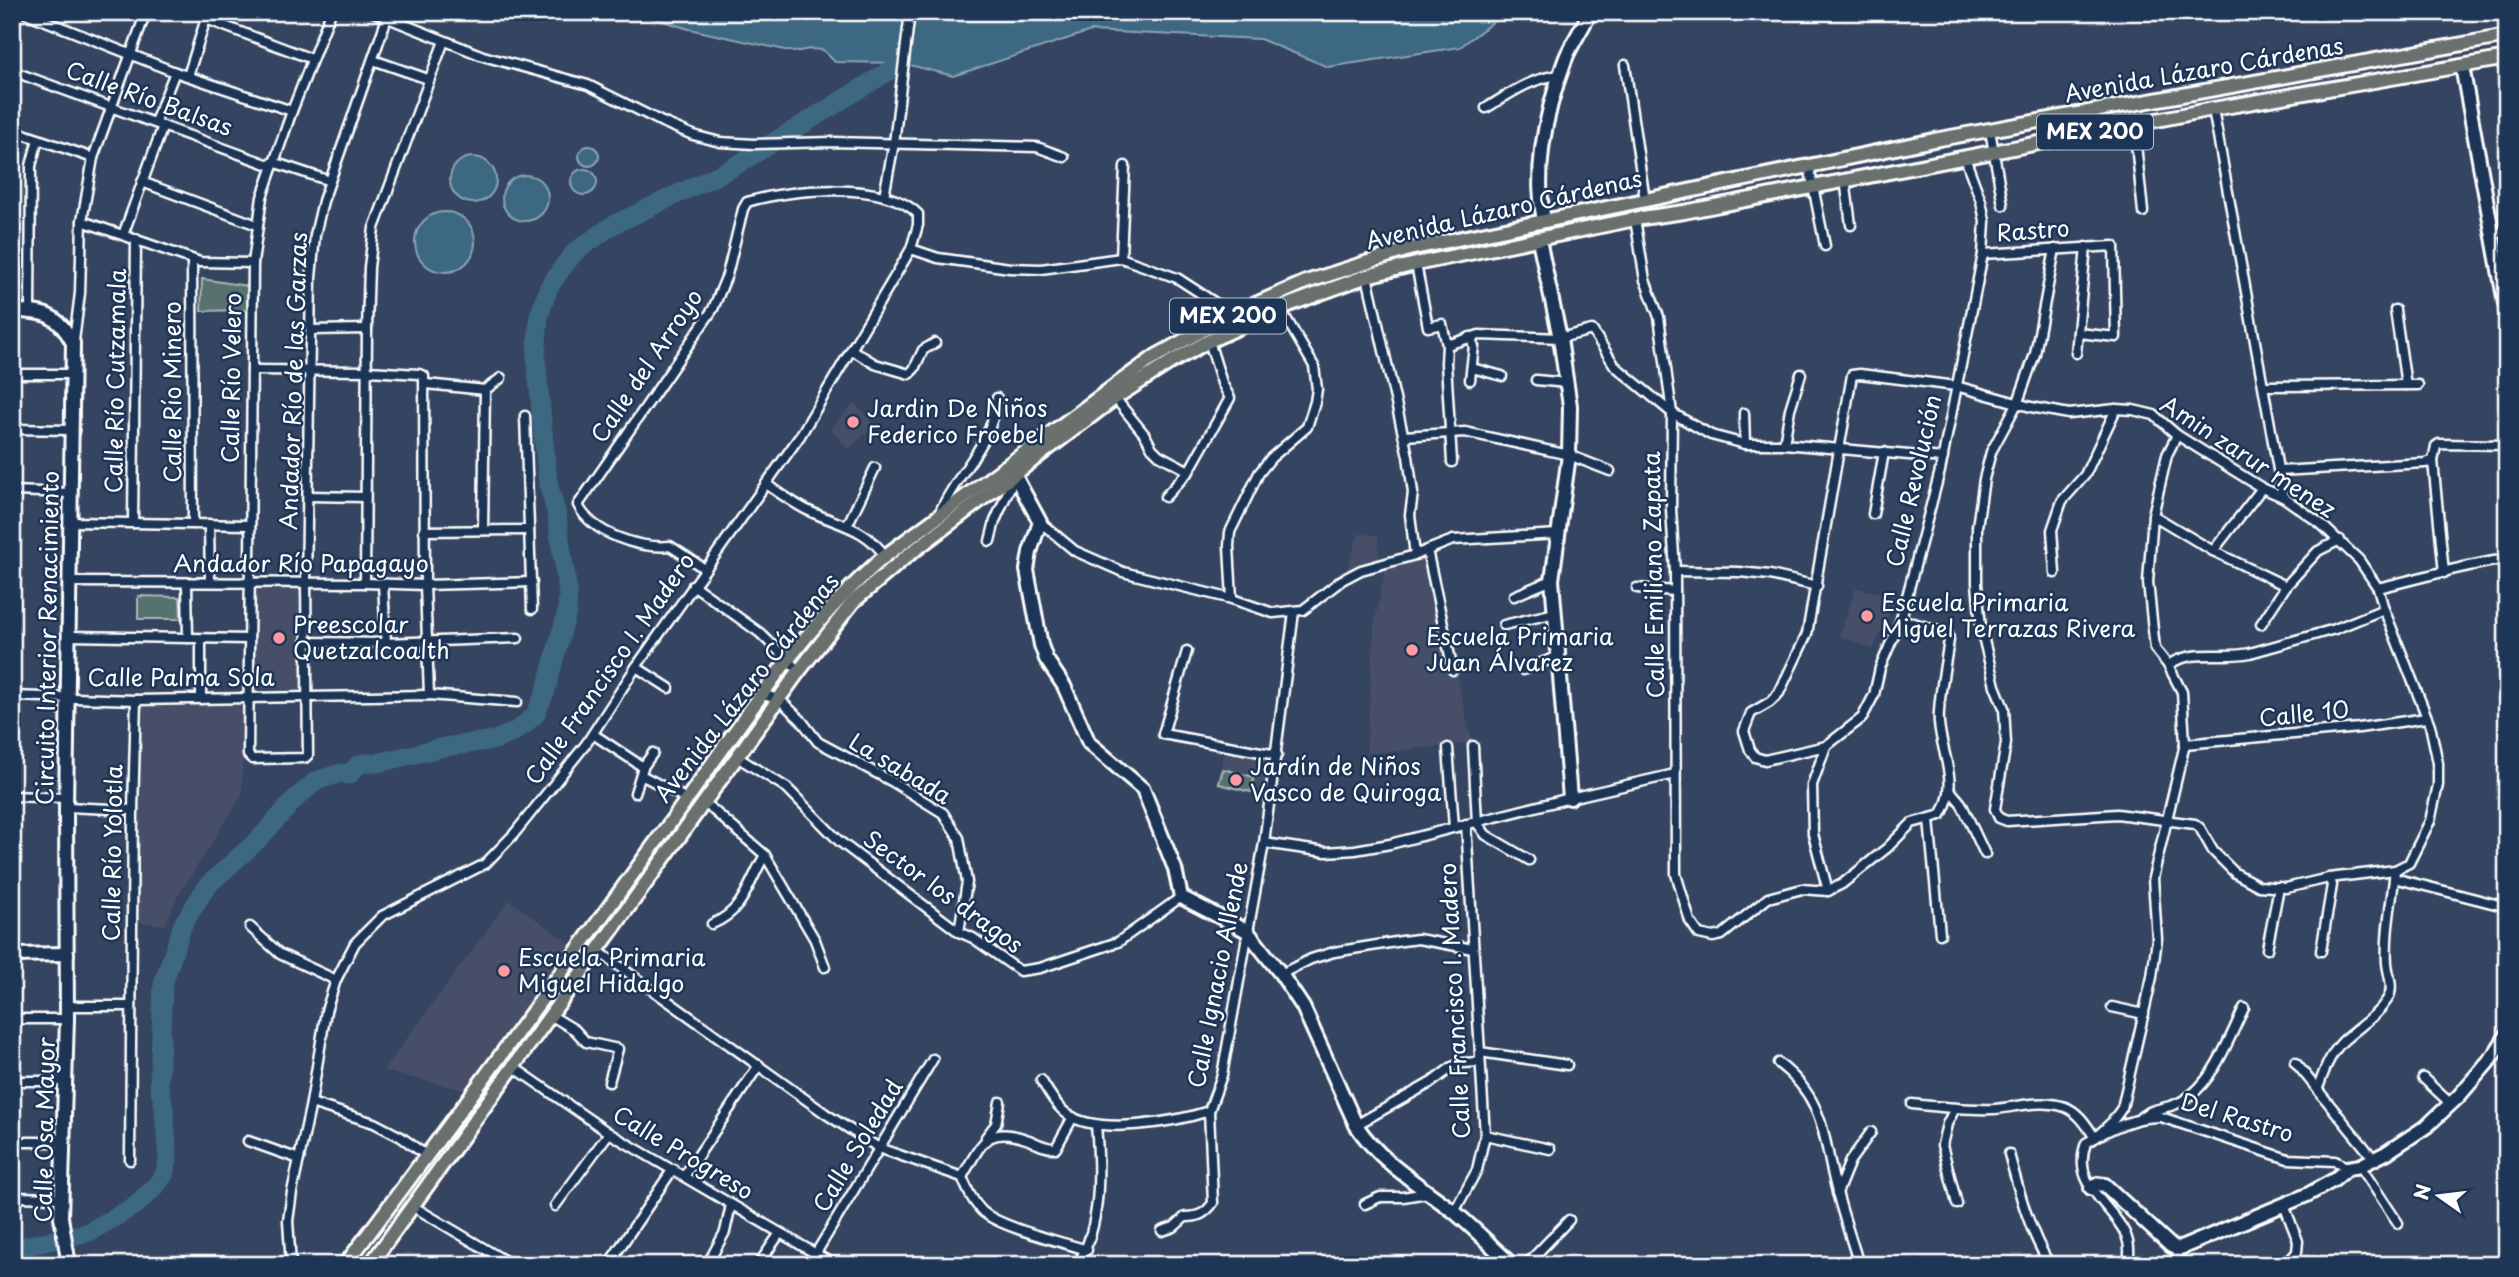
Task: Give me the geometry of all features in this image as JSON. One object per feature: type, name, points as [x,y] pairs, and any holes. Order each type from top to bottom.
[{"type":"main road","name":"Avenida Lázaro Cárdenas","points":[[345,1265],[428,1156],[789,660],[857,580],[885,556],[1156,356],[1230,315],[1306,282],[1409,249],[1990,130],[2507,36]]},
{"type":"main road","points":[[2395,57],[2398,77]]},
{"type":"main road","name":"Avenida Lázaro Cárdenas","points":[[370,1265],[515,1068],[799,671],[853,602],[907,556],[1115,398],[1171,362],[1280,308],[1367,276],[1416,264],[1635,219],[1684,212],[2213,109],[2507,58]]},
{"type":"main road","points":[[2070,116],[2074,136]]},
{"type":"street","points":[[23,12],[175,72],[292,111]]},
{"type":"street","points":[[74,343],[80,293],[82,221],[93,158],[146,12]]},
{"type":"street","name":"Calle Río Velero","points":[[249,758],[249,525],[253,263],[257,225],[262,197],[273,164],[331,12]]},
{"type":"street","points":[[373,12],[443,41],[510,64],[588,85],[662,122],[693,135],[720,142],[1037,147],[1064,157]]},
{"type":"street","points":[[884,196],[894,143],[910,12]]},
{"type":"street","points":[[1544,221],[1539,174],[1542,147],[1566,58],[1590,12]]},
{"type":"street","points":[[188,76],[207,15],[312,59]]},
{"type":"street","name":"Andador Río de las Garzas","points":[[249,758],[307,757],[306,583],[312,278],[316,235],[323,201],[387,18]]},
{"type":"street","points":[[365,583],[367,329],[369,267],[374,228],[443,41]]},
{"type":"street","points":[[373,60],[428,79]]},
{"type":"street","points":[[1625,65],[1645,200]]},
{"type":"street","points":[[2462,66],[2507,314]]},
{"type":"street","name":"Calle Río Balsas","points":[[12,71],[273,164],[330,181]]},
{"type":"street","points":[[123,235],[175,72]]},
{"type":"street","points":[[1486,108],[1532,81],[1560,75]]},
{"type":"street","points":[[2213,109],[2283,497]]},
{"type":"street","points":[[2134,125],[2143,212]]},
{"type":"street","points":[[12,130],[93,158]]},
{"type":"street","points":[[1990,130],[2003,205]]},
{"type":"street","points":[[30,311],[31,166],[38,139]]},
{"type":"street","name":"Calle Revolución","points":[[1816,586],[1807,634],[1788,678],[1770,702],[1751,713],[1747,719],[1744,730],[1755,757],[1765,760],[1826,746],[1862,718],[1874,695],[1880,668],[1901,619],[1943,458],[1983,254],[1985,221],[1981,201],[1965,158]]},
{"type":"street","points":[[1121,258],[1125,166]]},
{"type":"street","points":[[1809,166],[1825,246]]},
{"type":"street","points":[[1845,180],[1851,225]]},
{"type":"street","points":[[142,182],[257,225]]},
{"type":"street","name":"Calle del Arroyo","points":[[705,569],[670,546],[654,548],[626,542],[608,533],[589,519],[579,505],[713,309],[727,275],[747,202],[826,188],[884,196]]},
{"type":"street","name":"Calle Francisco I. Madero","points":[[291,1265],[288,1221],[325,1020],[335,980],[355,943],[382,916],[485,864],[514,834],[593,734],[636,667],[800,436],[911,249],[918,225],[918,214],[910,206],[884,196]]},
{"type":"street","name":"Calle Emiliano Zapata","points":[[1635,219],[1645,280],[1659,317],[1672,414],[1676,874],[1695,931],[1713,937],[1722,935],[1768,898],[1802,889],[1828,891]]},
{"type":"street","points":[[82,221],[192,260],[253,263]]},
{"type":"street","points":[[2493,234],[2507,231]]},
{"type":"street","name":"Calle Río Cutzamala","points":[[133,523],[136,239]]},
{"type":"street","points":[[1539,240],[1560,338],[1570,406],[1569,455],[1552,580],[1570,798]]},
{"type":"street","points":[[2076,354],[2086,247],[2115,246],[2116,337],[2078,333]]},
{"type":"street","name":"Rastro","points":[[1983,254],[2086,247]]},
{"type":"street","points":[[2055,248],[2035,354],[2018,402],[1991,452],[1977,527],[1977,583],[1981,628],[1995,686],[2004,708],[2006,743],[1995,809],[1999,818],[2007,821],[2117,814],[2195,824],[2213,851],[2235,873],[2259,886],[2282,888],[2329,878],[2394,874],[2507,906]]},
{"type":"street","points":[[911,249],[938,258],[1041,270],[1121,258],[1177,278],[1199,290],[1230,315],[1239,326]]},
{"type":"street","name":"Calle Río Minero","points":[[192,260],[193,524]]},
{"type":"street","points":[[1416,264],[1429,326],[1441,324],[1447,345],[1452,463]]},
{"type":"street","points":[[1367,276],[1404,436],[1413,493],[1410,515],[1415,555]]},
{"type":"street","points":[[1232,599],[1230,532],[1259,473],[1271,458],[1307,427],[1315,402],[1317,389],[1314,366],[1280,308]]},
{"type":"street","points":[[2395,310],[2406,385]]},
{"type":"street","points":[[12,311],[50,315],[64,325],[74,343]]},
{"type":"street","points":[[311,330],[367,329]]},
{"type":"street","points":[[1447,345],[1470,337],[1492,334],[1560,338],[1595,332],[1615,366],[1672,414],[1711,435],[1745,444],[1784,444],[1943,458]]},
{"type":"street","points":[[1469,380],[1474,346],[1470,337]]},
{"type":"street","points":[[1165,497],[1189,471],[1230,398],[1224,389],[1209,341]]},
{"type":"street","name":"Circuito Interior Renacimiento","points":[[67,954],[66,802],[74,343]]},
{"type":"street","points":[[852,350],[875,364],[909,374],[923,350],[935,343]]},
{"type":"street","points":[[1472,368],[1502,376]]},
{"type":"street","points":[[252,370],[419,374],[425,380],[485,390],[501,378]]},
{"type":"street","points":[[12,373],[72,374]]},
{"type":"street","points":[[1784,444],[1790,409],[1801,374]]},
{"type":"street","name":"Amin zarur menez","points":[[1839,449],[1852,375],[1956,386],[2069,414],[2133,410],[2154,415],[2176,435],[2262,488],[2283,497],[2340,540],[2359,560],[2378,589],[2426,718],[2438,764],[2438,785],[2430,821],[2409,863],[2394,874]]},
{"type":"street","points":[[425,380],[424,531],[429,695]]},
{"type":"street","points":[[1536,380],[1567,383]]},
{"type":"street","points":[[2264,386],[2418,385]]},
{"type":"street","points":[[483,530],[485,390]]},
{"type":"street","points":[[937,520],[948,492],[988,436],[997,398]]},
{"type":"street","points":[[1115,398],[1147,438],[1152,449],[1189,471]]},
{"type":"street","points":[[2054,573],[2052,530],[2062,501],[2085,475],[2116,409]]},
{"type":"street","points":[[1744,413],[1745,444]]},
{"type":"street","points":[[525,416],[532,608]]},
{"type":"street","points":[[12,429],[72,430]]},
{"type":"street","points":[[1404,436],[1465,432],[1569,455],[1610,471]]},
{"type":"street","points":[[2127,1265],[2130,1256],[2123,1226],[2095,1197],[2084,1174],[2081,1158],[2086,1143],[2112,1122],[2122,1108],[2152,977],[2157,939],[2153,878],[2185,744],[2182,692],[2155,649],[2148,582],[2153,515],[2167,454],[2176,435]]},
{"type":"street","points":[[2444,573],[2432,461],[2434,449],[2439,444],[2507,445]]},
{"type":"street","points":[[1675,571],[1770,575],[1816,586],[1839,449]]},
{"type":"street","points":[[1873,514],[1884,452]]},
{"type":"street","points":[[2279,471],[2432,461]]},
{"type":"street","points":[[847,526],[874,468]]},
{"type":"street","points":[[1015,476],[1040,522],[1075,551],[1124,572],[1232,599],[1273,613],[1303,610],[1342,580],[1362,570],[1415,555],[1453,540],[1558,534]]},
{"type":"street","points":[[990,541],[995,521],[1015,476]]},
{"type":"street","points":[[766,484],[806,510],[847,526],[874,541],[885,556]]},
{"type":"street","points":[[2213,551],[2262,488]]},
{"type":"street","points":[[12,491],[71,493]]},
{"type":"street","points":[[308,496],[365,497]]},
{"type":"street","points":[[2153,515],[2213,551],[2286,586]]},
{"type":"street","points":[[71,522],[249,525]]},
{"type":"street","points":[[1040,522],[1027,570],[1046,659],[1064,686],[1089,743],[1143,789],[1175,869],[1181,897],[1247,932],[1303,1007],[1356,1125],[1366,1141],[1410,1180],[1454,1212],[1512,1265]]},
{"type":"street","points":[[209,524],[210,582]]},
{"type":"street","points":[[424,531],[529,530]]},
{"type":"street","points":[[2261,624],[2286,586],[2318,551],[2340,540]]},
{"type":"street","points":[[1427,550],[1453,670]]},
{"type":"street","points":[[2378,589],[2470,564],[2507,559]]},
{"type":"street","points":[[1514,596],[1552,580]]},
{"type":"street","name":"Andador Río Papagayo","points":[[70,582],[425,585],[532,582]]},
{"type":"street","points":[[187,583],[188,638]]},
{"type":"street","points":[[383,583],[386,643]]},
{"type":"street","points":[[693,585],[760,633],[799,671]]},
{"type":"street","points":[[1637,588],[1675,591]]},
{"type":"street","points":[[2168,666],[2178,658],[2250,653],[2334,629],[2384,609]]},
{"type":"street","name":"Calle Ignacio Allende","points":[[1162,1231],[1174,1227],[1185,1217],[1196,1217],[1206,1212],[1213,1203],[1209,1111],[1222,1075],[1264,843],[1294,612]]},
{"type":"street","points":[[1504,625],[1555,613]]},
{"type":"street","points":[[1826,746],[1812,785],[1812,822],[1828,891],[1842,884],[1887,848],[1912,823],[1929,820],[1941,814],[1948,803],[1948,758],[1939,722],[1948,634],[1901,619]]},
{"type":"street","points":[[69,636],[250,639]]},
{"type":"street","points":[[306,642],[386,643],[518,638]]},
{"type":"street","points":[[201,639],[201,699]]},
{"type":"street","points":[[1187,651],[1163,734],[1276,755]]},
{"type":"street","points":[[1523,670],[1559,656]]},
{"type":"street","points":[[636,667],[669,688]]},
{"type":"street","name":"Calle Palma Sola","points":[[12,696],[136,700],[429,695],[517,702]]},
{"type":"street","points":[[763,695],[779,699]]},
{"type":"street","name":"La sabada","points":[[779,699],[818,742],[893,782],[943,813],[954,827],[959,838],[967,882],[959,932]]},
{"type":"street","name":"Calle Río Yolotla","points":[[130,1160],[136,700]]},
{"type":"street","name":"Calle 10","points":[[2185,744],[2309,733],[2426,718]]},
{"type":"street","points":[[593,734],[642,771],[687,799]]},
{"type":"street","points":[[1473,746],[1477,823],[1486,835],[1529,860]]},
{"type":"street","points":[[1448,748],[1454,827]]},
{"type":"street","points":[[635,793],[642,771],[653,753]]},
{"type":"street","name":"Sector los dragos","points":[[737,757],[787,788],[839,841],[959,932],[973,938],[1020,971],[1040,968],[1118,942],[1181,897]]},
{"type":"street","points":[[1264,843],[1326,852],[1355,850],[1390,844],[1675,774]]},
{"type":"street","points":[[1950,790],[1961,803],[1986,854]]},
{"type":"street","points":[[12,796],[133,810]]},
{"type":"street","points":[[705,803],[765,855],[816,940],[825,967]]},
{"type":"street","points":[[1929,820],[1940,934]]},
{"type":"street","name":"Calle Francisco I. Madero","points":[[1454,1212],[1476,1170],[1485,1135],[1466,824]]},
{"type":"street","points":[[712,924],[725,919],[737,908],[765,855]]},
{"type":"street","points":[[2318,1088],[2326,1064],[2342,1042],[2367,1021],[2388,998],[2391,985],[2387,943],[2394,874]]},
{"type":"street","points":[[2321,951],[2332,885],[2329,878]]},
{"type":"street","points":[[2267,949],[2282,888]]},
{"type":"street","points":[[250,927],[279,954],[335,980]]},
{"type":"street","points":[[1280,974],[1311,959],[1334,952],[1402,941],[1418,939],[1473,949]]},
{"type":"street","points":[[598,951],[826,1114],[879,1147],[962,1177],[971,1197],[990,1217],[1087,1250]]},
{"type":"street","points":[[12,955],[67,954]]},
{"type":"street","name":"Calle Osa Mayor","points":[[67,954],[61,1217],[69,1265]]},
{"type":"street","points":[[12,1019],[130,1006]]},
{"type":"street","points":[[2112,1007],[2144,1014]]},
{"type":"street","points":[[2137,1119],[2152,1109],[2176,1104],[2203,1085],[2244,1008]]},
{"type":"street","points":[[552,1016],[575,1030],[586,1042],[618,1049],[609,1082]]},
{"type":"street","points":[[2177,1249],[2284,1205],[2374,1159],[2427,1126],[2451,1104],[2494,1055],[2507,1035]]},
{"type":"street","points":[[1480,1052],[1567,1065]]},
{"type":"street","name":"Calle Soledad","points":[[816,1253],[933,1059]]},
{"type":"street","points":[[1356,1125],[1452,1068],[1462,1063],[1480,1062]]},
{"type":"street","points":[[2295,1062],[2374,1159]]},
{"type":"street","points":[[1778,1063],[1798,1077],[1822,1120],[1837,1192],[1859,1265]]},
{"type":"street","points":[[685,1175],[759,1065]]},
{"type":"street","name":"Calle Progreso","points":[[515,1068],[609,1133],[835,1265]]},
{"type":"street","points":[[2423,1078],[2451,1104]]},
{"type":"street","points":[[1041,1080],[1065,1112],[1096,1125],[1170,1122],[1209,1111]]},
{"type":"street","points":[[12,1081],[65,1081]]},
{"type":"street","points":[[962,1177],[996,1124],[1000,1102]]},
{"type":"street","points":[[1912,1104],[1995,1108],[2041,1102],[2066,1107],[2083,1120],[2095,1138]]},
{"type":"street","points":[[311,1104],[373,1123],[401,1136],[428,1156]]},
{"type":"street","points":[[1955,1108],[1942,1144],[1957,1204]]},
{"type":"street","points":[[984,1140],[998,1133],[1056,1148],[1073,1117]]},
{"type":"street","name":"Del Rastro","points":[[2095,1138],[2137,1119],[2161,1117],[2288,1159],[2335,1161],[2354,1167]]},
{"type":"street","points":[[1077,1265],[1087,1250],[1094,1222],[1099,1161],[1096,1125]]},
{"type":"street","points":[[1837,1192],[1850,1161],[1871,1132]]},
{"type":"street","points":[[555,1206],[609,1133]]},
{"type":"street","points":[[1485,1135],[1550,1149]]},
{"type":"street","points":[[247,1141],[299,1159]]},
{"type":"street","points":[[12,1142],[63,1142]]},
{"type":"street","points":[[2008,1154],[2041,1250],[2050,1265]]},
{"type":"street","points":[[2354,1167],[2398,1223]]},
{"type":"street","points":[[608,1265],[673,1169]]},
{"type":"street","points":[[2091,1188],[2097,1184],[2105,1185],[2177,1249],[2177,1265]]},
{"type":"street","points":[[1365,1204],[1380,1197],[1404,1197],[1427,1192]]},
{"type":"street","points":[[12,1197],[62,1198]]},
{"type":"street","points":[[708,1265],[724,1232],[731,1205]]},
{"type":"street","points":[[2284,1205],[2298,1241],[2297,1252],[2286,1265]]},
{"type":"street","points":[[414,1207],[513,1265]]},
{"type":"street","points":[[1526,1265],[1569,1220]]},
{"type":"street","points":[[758,1265],[780,1233]]},
{"type":"shaded area","points":[[633,12],[1506,12],[1460,47],[1328,67],[1260,39],[1091,31],[953,76],[902,63],[835,62],[823,50],[794,52],[689,29]]},
{"type":"shaded area","points":[[585,146],[593,146],[599,156],[593,166],[585,166],[579,160],[579,152]]},
{"type":"shaded area","points":[[473,157],[489,164],[496,180],[489,196],[473,203],[457,196],[450,180],[457,164]]},
{"type":"shaded area","points":[[584,169],[593,173],[597,182],[593,191],[584,195],[575,191],[571,182],[575,173]]},
{"type":"shaded area","points":[[525,175],[541,182],[548,198],[541,214],[525,221],[509,214],[502,198],[509,182]]},
{"type":"shaded area","points":[[439,212],[451,212],[470,225],[475,242],[473,254],[462,267],[451,272],[439,272],[420,259],[415,248],[415,236],[428,217]]},
{"type":"shaded area","name":"Jardin De Niños Federico Froebel","points":[[854,403],[874,427],[848,449],[830,429]]},
{"type":"shaded area","points":[[1359,534],[1378,535],[1379,561],[1346,571]]},
{"type":"shaded area","name":"Escuela Primaria Juan Álvarez","points":[[1431,555],[1472,743],[1366,754],[1374,626],[1385,569]]},
{"type":"shaded area","name":"Preescolar Quetzalcoalth","points":[[255,587],[303,587],[302,690],[254,689]]},
{"type":"shaded area","name":"Escuela Primaria Miguel Terrazas Rivera","points":[[1856,588],[1897,596],[1873,649],[1839,636]]},
{"type":"shaded area","points":[[244,701],[242,795],[177,898],[165,925],[137,922],[139,702]]},
{"type":"shaded area","points":[[1226,747],[1271,759],[1261,797],[1216,784]]},
{"type":"shaded area","name":"Escuela Primaria Miguel Hidalgo","points":[[509,900],[571,944],[465,1090],[383,1071]]},
{"type":"green space","points":[[202,279],[248,286],[247,310],[201,311]]},
{"type":"green space","points":[[138,596],[180,597],[181,619],[138,619]]},
{"type":"green space","points":[[1223,769],[1254,777],[1251,792],[1219,784]]},
{"type":"waterway","points":[[12,1249],[89,1232],[136,1205],[164,1175],[168,1160],[164,1108],[159,1084],[163,984],[183,924],[207,886],[260,838],[297,797],[316,781],[341,773],[349,775],[364,763],[377,763],[444,747],[495,740],[514,732],[535,715],[545,693],[567,612],[568,593],[556,511],[548,483],[536,358],[539,316],[549,287],[565,264],[576,251],[613,225],[732,168],[902,63]]},
{"type":"place","name":"Jardin De Niños Federico Froebel","points":[[853,422]]},
{"type":"place","name":"Escuela Primaria Miguel Terrazas Rivera","points":[[1867,616]]},
{"type":"place","name":"Preescolar Quetzalcoalth","points":[[279,638]]},
{"type":"place","name":"Escuela Primaria Juan Álvarez","points":[[1412,650]]},
{"type":"place","name":"Jardín de Niños Vasco de Quiroga","points":[[1236,780]]},
{"type":"place","name":"Escuela Primaria Miguel Hidalgo","points":[[504,971]]}]
